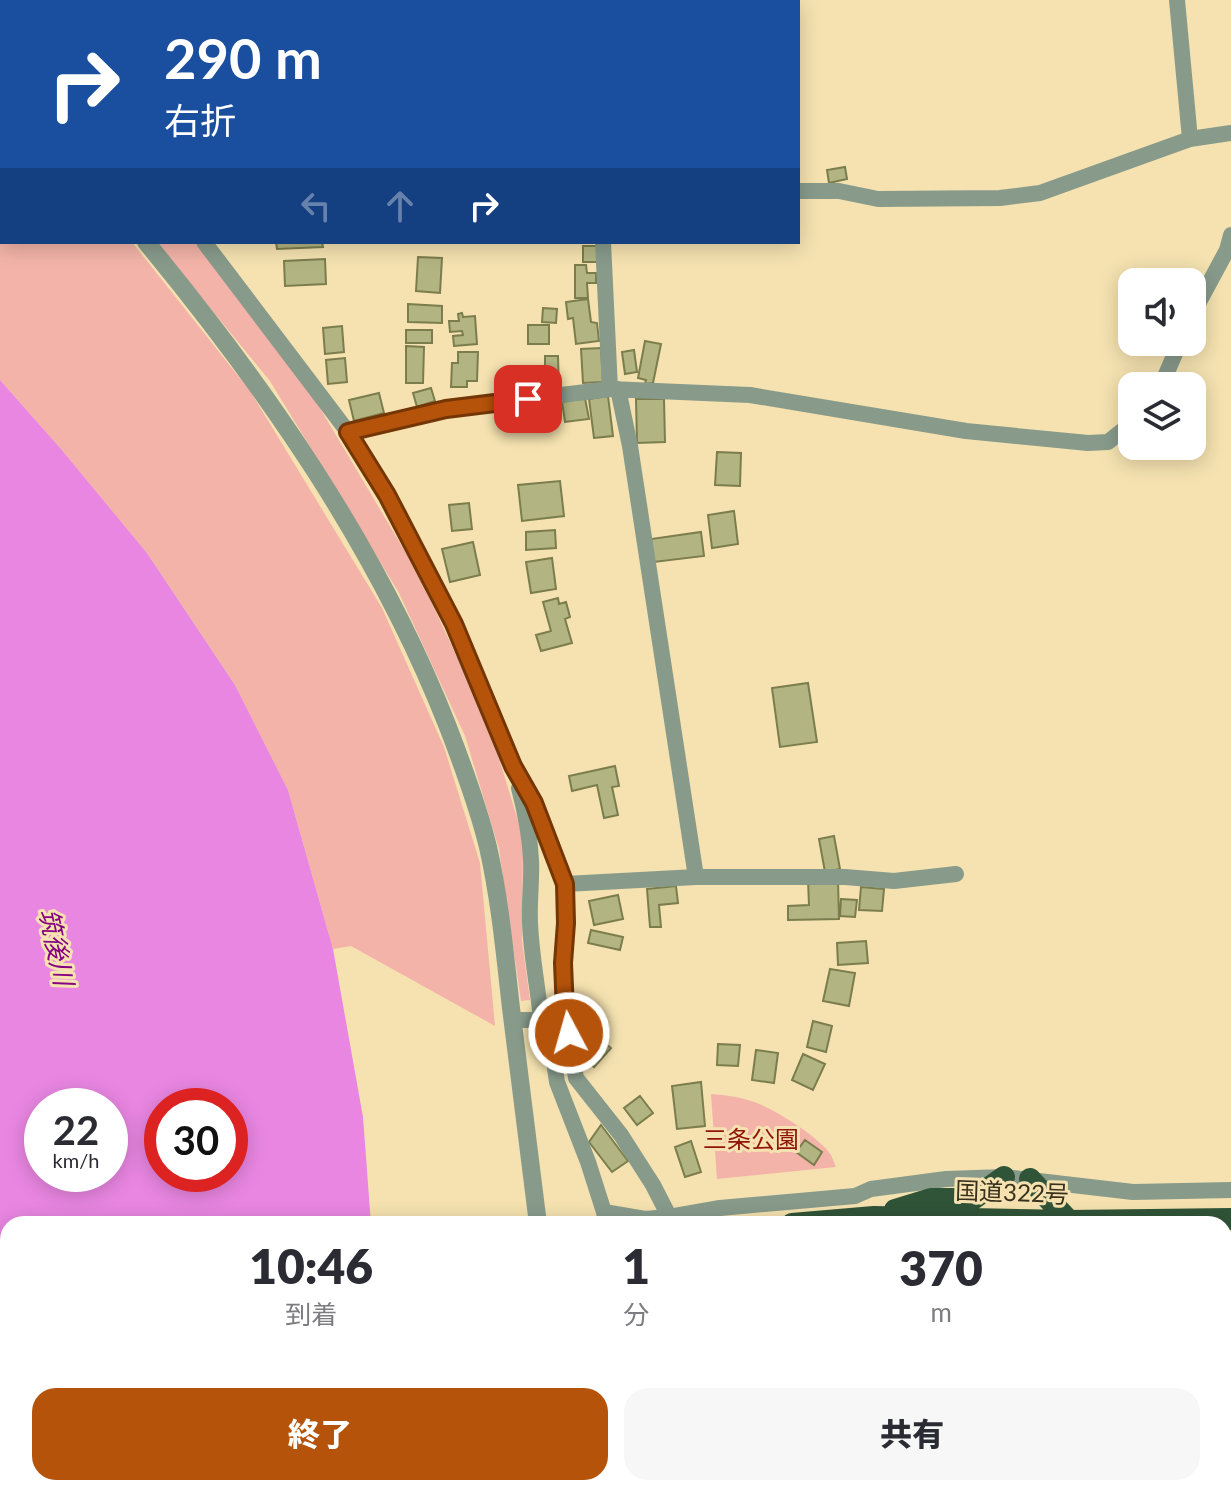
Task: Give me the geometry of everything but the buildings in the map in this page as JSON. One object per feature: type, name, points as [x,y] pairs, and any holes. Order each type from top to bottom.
[{"type":"highway","points":[[886,1216],[931,1199],[973,1199],[1004,1177]]},
{"type":"highway","points":[[1030,1179],[1064,1216]]},
{"type":"street","points":[[1177,0],[1190,139]]},
{"type":"street","points":[[800,191],[839,191],[878,199],[1027,196],[1190,139],[1231,133]]},
{"type":"street","points":[[1206,289],[1227,250],[1231,235]]},
{"type":"street","points":[[148,244],[249,374],[317,472],[385,590],[429,678],[471,786],[488,848],[500,915],[537,1216]]},
{"type":"street","points":[[207,244],[348,432],[387,495],[454,624],[513,766],[534,803],[565,884],[565,1011],[576,1078],[621,1135],[668,1216]]},
{"type":"street","points":[[603,244],[614,389],[630,446],[696,877]]},
{"type":"street","points":[[348,432],[446,409],[614,389],[750,395],[966,431],[1088,443],[1108,442],[1118,434]]},
{"type":"street","points":[[513,766],[526,813],[531,861],[532,962],[541,1020]]},
{"type":"street","points":[[565,884],[696,877],[845,877],[894,881],[956,874]]},
{"type":"street","points":[[512,1020],[541,1020],[549,1027],[557,1082],[588,1162],[604,1216]]},
{"type":"street","points":[[690,1216],[720,1208],[855,1196],[871,1189],[946,1179],[1004,1177],[1133,1192],[1231,1190]]},
{"type":"green space","points":[[0,244],[134,244],[250,391],[382,608],[444,747],[480,863],[495,1026],[351,946],[333,949],[288,790],[235,685],[147,553],[0,380]]},
{"type":"green space","points":[[158,244],[199,244],[296,368],[419,575],[490,729],[523,837],[522,941],[530,1000],[521,1001],[499,849],[465,736],[399,593],[270,381]]},
{"type":"green space","name":"三条公園","points":[[711,1094],[749,1100],[784,1117],[826,1148],[836,1167],[717,1179]]},
{"type":"water","name":"筑後川","points":[[0,380],[147,553],[235,685],[288,790],[333,949],[363,1117],[370,1216],[0,1216]]},
{"type":"route","points":[[528,399],[446,409],[348,432],[387,495],[454,624],[513,766],[534,803],[565,884],[563,963],[569,1033]]}]
